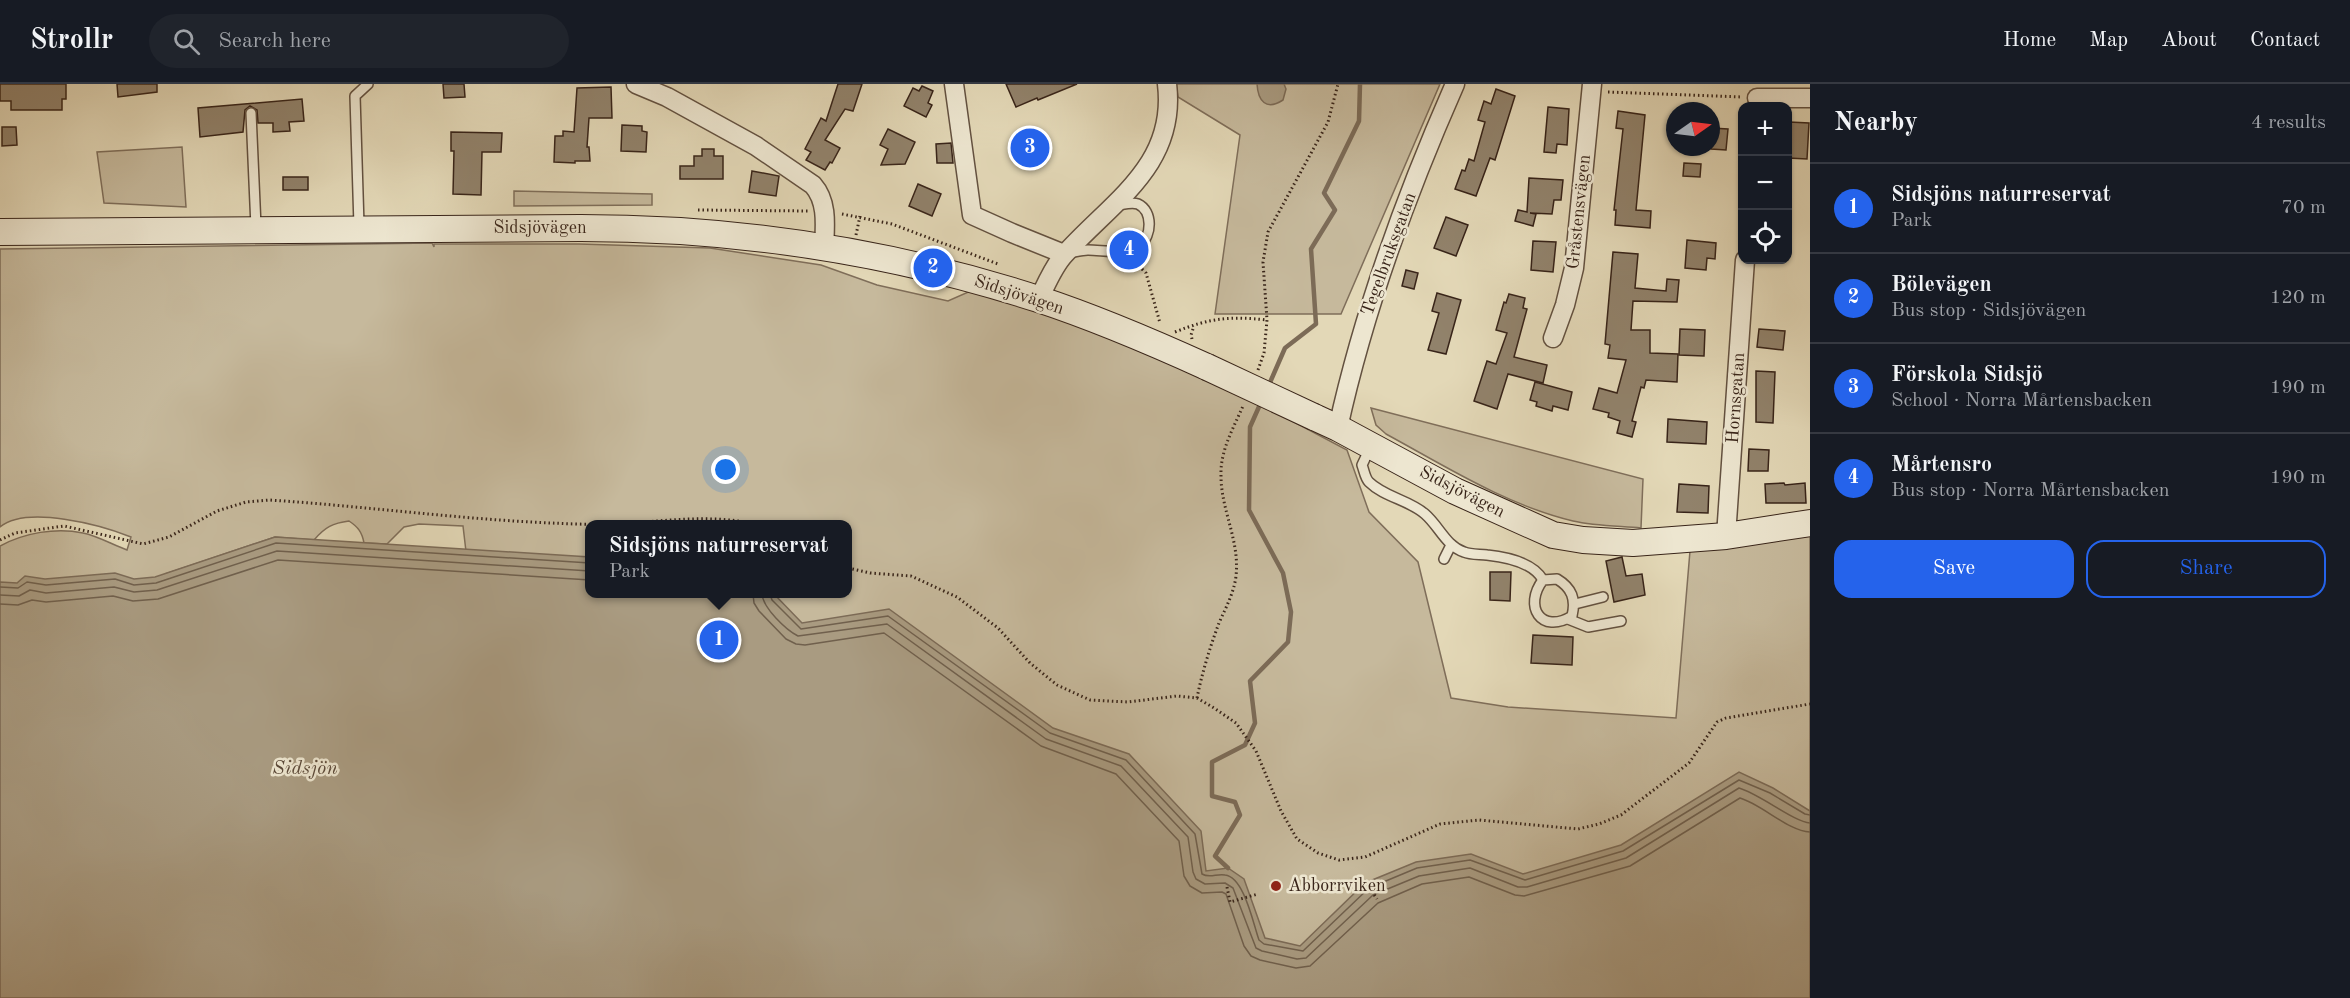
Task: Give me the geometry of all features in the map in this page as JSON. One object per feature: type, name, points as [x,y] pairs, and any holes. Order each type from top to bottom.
[{"type":"main road","name":"Sidsjövägen","points":[[0,232],[649,228],[709,232],[824,247],[933,268],[1039,299],[1138,336],[1338,428],[1455,491],[1553,535],[1583,540],[1633,543],[1726,536],[1810,523]]},
{"type":"street","points":[[636,84],[667,96],[756,146],[813,185],[820,192],[822,200],[825,223],[824,247]]},
{"type":"street","points":[[954,84],[972,215],[1064,254]]},
{"type":"street","points":[[1039,299],[1064,254],[1144,173],[1157,150],[1167,114],[1167,84]]},
{"type":"street","name":"Tegelbruksgatan","points":[[1338,428],[1364,326],[1389,249],[1455,84]]},
{"type":"street","name":"Gråstensvägen","points":[[1553,338],[1566,305],[1574,268],[1591,88]]},
{"type":"street","points":[[1757,96],[1810,98]]},
{"type":"street","name":"Hornsgatan","points":[[1726,536],[1746,264]]},
{"type":"lane","points":[[359,229],[355,96],[368,84]]},
{"type":"lane","points":[[251,113],[256,230]]},
{"type":"lane","points":[[1064,254],[1086,250],[1116,252],[1140,245],[1149,228],[1149,218],[1144,209],[1131,203],[1113,206]]},
{"type":"lane","points":[[1371,446],[1362,465],[1367,481],[1423,512],[1451,545],[1465,553],[1522,563],[1538,571],[1544,580]]},
{"type":"lane","points":[[1444,559],[1451,545]]},
{"type":"lane","points":[[1557,579],[1572,592],[1575,604],[1572,616],[1562,622],[1551,623],[1542,619],[1535,611],[1534,600],[1537,588],[1544,580],[1557,579]]},
{"type":"lane","points":[[1575,604],[1603,597]]},
{"type":"lane","points":[[1568,619],[1588,627],[1621,621]]},
{"type":"path","points":[[1591,88],[1757,96]]},
{"type":"path","points":[[1125,264],[1136,263],[1146,273],[1160,324],[1164,329]]},
{"type":"path","points":[[1168,334],[1213,319],[1237,316],[1267,320]]},
{"type":"path","points":[[0,540],[15,533],[64,526],[143,544],[169,537],[217,511],[246,502],[269,500],[447,516],[585,524]]},
{"type":"path","points":[[668,520],[733,520]]},
{"type":"path","points":[[852,569],[870,573],[911,576],[957,597],[998,627],[1030,663],[1057,685],[1090,700],[1128,702],[1177,696],[1197,698],[1214,708],[1236,723],[1256,751],[1281,811],[1297,839],[1318,853],[1339,860],[1365,856],[1440,824],[1479,820],[1578,829],[1599,824],[1621,815],[1689,763],[1717,722],[1732,716],[1810,704]]},
{"type":"path","points":[[1364,880],[1377,899]]},
{"type":"path","points":[[1227,887],[1230,902],[1258,894]]},
{"type":"shaded area","points":[[1176,84],[1440,84],[1341,314],[1215,314],[1240,135],[1178,97]]},
{"type":"shaded area","points":[[182,147],[186,207],[104,203],[97,152]]},
{"type":"shaded area","points":[[514,191],[652,194],[652,205],[514,206]]},
{"type":"shaded area","points":[[432,243],[434,247],[434,244],[579,244],[710,248],[821,265],[877,285],[948,301],[991,282],[1216,381],[1347,450],[1369,512],[1418,562],[1451,698],[1508,707],[1676,718],[1690,551],[1810,535],[1810,998],[0,998],[0,546],[40,532],[73,531],[89,534],[127,550],[131,537],[102,527],[45,517],[12,521],[0,527],[0,249]],"holes":[[[349,521],[355,525],[364,543],[387,544],[404,527],[419,524],[463,526],[467,560],[165,574],[275,537],[314,540],[330,526],[338,523]]]},
{"type":"shaded area","points":[[1371,408],[1643,479],[1641,528],[1573,521],[1500,495],[1386,434],[1376,425]]},
{"type":"water","points":[[1257,84],[1284,84],[1286,89],[1283,100],[1272,105],[1261,99]]},
{"type":"water","name":"Sidsjön","points":[[275,537],[585,557],[585,598],[778,598],[802,623],[889,609],[1053,728],[1129,754],[1201,831],[1206,871],[1228,868],[1244,879],[1265,938],[1300,946],[1365,883],[1416,862],[1471,854],[1523,874],[1621,845],[1739,772],[1773,788],[1810,811],[1810,998],[0,998],[0,582],[17,583],[25,576],[45,579],[115,573],[134,579],[155,577]]},
{"type":"building","points":[[0,84],[66,84],[66,99],[62,99],[62,110],[11,110],[11,101],[0,101]]},
{"type":"building","points":[[117,84],[157,84],[157,92],[118,97]]},
{"type":"building","points":[[443,84],[464,84],[465,97],[444,98]]},
{"type":"building","points":[[838,84],[862,84],[853,111],[845,109],[825,140],[840,148],[832,163],[830,162],[825,170],[806,160],[811,152],[805,149],[821,118],[826,121]]},
{"type":"building","points":[[1006,84],[1077,84],[1016,107]]},
{"type":"building","points":[[922,86],[933,91],[928,103],[932,105],[926,117],[904,106],[913,88],[919,91]]},
{"type":"building","points":[[611,87],[612,118],[589,118],[587,147],[589,147],[590,161],[554,162],[555,136],[563,136],[563,131],[574,132],[577,88]]},
{"type":"building","points":[[1496,89],[1515,96],[1495,160],[1490,158],[1476,196],[1455,189],[1469,159],[1474,161],[1485,122],[1478,120],[1484,101],[1491,104]]},
{"type":"building","points":[[302,99],[304,121],[289,122],[290,131],[273,132],[273,123],[258,123],[257,110],[250,106],[245,110],[243,132],[200,137],[198,108]]},
{"type":"building","points":[[1548,107],[1569,109],[1567,145],[1557,144],[1556,153],[1544,152]]},
{"type":"building","points":[[1618,111],[1645,115],[1636,210],[1651,211],[1650,228],[1615,225],[1616,210],[1614,210],[1623,129],[1616,128]]},
{"type":"building","points":[[1792,122],[1809,123],[1807,159],[1792,158]]},
{"type":"building","points":[[622,125],[642,126],[642,131],[647,132],[646,152],[621,151]]},
{"type":"building","points":[[2,127],[16,127],[17,145],[2,146]]},
{"type":"building","points":[[888,129],[915,142],[905,164],[881,165],[888,149],[880,145]]},
{"type":"building","points":[[1720,129],[1728,129],[1726,150],[1720,150]]},
{"type":"building","points":[[451,132],[502,133],[501,152],[482,152],[481,195],[453,194],[454,151],[451,151]]},
{"type":"building","points":[[951,143],[953,163],[937,163],[936,144]]},
{"type":"building","points":[[702,149],[714,149],[714,156],[723,156],[723,179],[680,179],[680,166],[694,166],[694,156],[702,156]]},
{"type":"building","points":[[1684,163],[1701,164],[1700,177],[1683,176]]},
{"type":"building","points":[[752,171],[779,176],[776,196],[749,192]]},
{"type":"building","points":[[283,177],[308,177],[308,190],[283,190]]},
{"type":"building","points":[[1529,178],[1563,180],[1561,200],[1554,200],[1552,214],[1530,213],[1536,214],[1533,226],[1515,221],[1518,210],[1527,212]]},
{"type":"building","points":[[918,184],[941,194],[932,216],[909,206]]},
{"type":"building","points":[[1446,217],[1468,225],[1456,256],[1434,248]]},
{"type":"building","points":[[1687,240],[1716,243],[1715,259],[1707,258],[1706,270],[1685,268]]},
{"type":"building","points":[[1533,241],[1556,242],[1553,272],[1531,270]]},
{"type":"building","points":[[1613,252],[1638,254],[1635,288],[1666,291],[1667,279],[1679,280],[1677,302],[1633,301],[1631,330],[1650,330],[1650,353],[1678,354],[1677,382],[1646,380],[1644,388],[1641,387],[1632,421],[1636,422],[1632,437],[1617,433],[1620,421],[1608,417],[1609,413],[1593,409],[1599,388],[1617,393],[1626,360],[1608,358],[1610,345],[1605,344]]},
{"type":"building","points":[[1406,270],[1418,273],[1414,289],[1402,286]]},
{"type":"building","points":[[1437,293],[1461,300],[1446,354],[1428,350],[1439,313],[1432,311]]},
{"type":"building","points":[[1509,294],[1525,298],[1523,308],[1527,309],[1514,357],[1547,365],[1543,383],[1508,374],[1497,409],[1474,401],[1487,361],[1496,364],[1507,333],[1496,330],[1504,302],[1506,303]]},
{"type":"building","points":[[1680,329],[1705,330],[1704,356],[1679,355]]},
{"type":"building","points":[[1759,329],[1785,331],[1783,350],[1757,347]]},
{"type":"building","points":[[1756,371],[1775,372],[1773,423],[1756,422]]},
{"type":"building","points":[[1535,382],[1572,392],[1568,410],[1553,406],[1552,411],[1536,406],[1537,402],[1530,400]]},
{"type":"building","points":[[1668,419],[1707,422],[1706,444],[1667,442]]},
{"type":"building","points":[[1749,449],[1769,450],[1768,471],[1748,471]]},
{"type":"building","points":[[1784,483],[1785,485],[1805,483],[1806,503],[1766,503],[1765,484]]},
{"type":"building","points":[[1679,484],[1709,486],[1708,513],[1677,512]]},
{"type":"building","points":[[1622,557],[1626,576],[1642,574],[1645,595],[1614,602],[1606,561]]},
{"type":"building","points":[[1490,572],[1511,572],[1510,601],[1490,600]]},
{"type":"building","points":[[1533,635],[1573,637],[1572,665],[1531,663]]},
{"type":"waterway","points":[[1268,387],[1285,348],[1316,324],[1311,249],[1335,210],[1324,193],[1359,121],[1360,84]]},
{"type":"waterway","points":[[1228,868],[1215,856],[1240,815],[1235,802],[1212,796],[1212,762],[1245,745],[1255,723],[1250,681],[1288,642],[1291,612],[1283,573],[1249,510],[1250,427],[1262,400]]},
{"type":"place","name":"Förskola Sidsjö","points":[[1030,148]]},
{"type":"place","name":"Mårtensro","points":[[1129,250]]},
{"type":"place","name":"Bölevägen","points":[[933,268]]},
{"type":"place","name":"Sidsjöns naturreservat","points":[[719,640]]},
{"type":"place","name":"Abborrviken","points":[[1276,886]]}]
